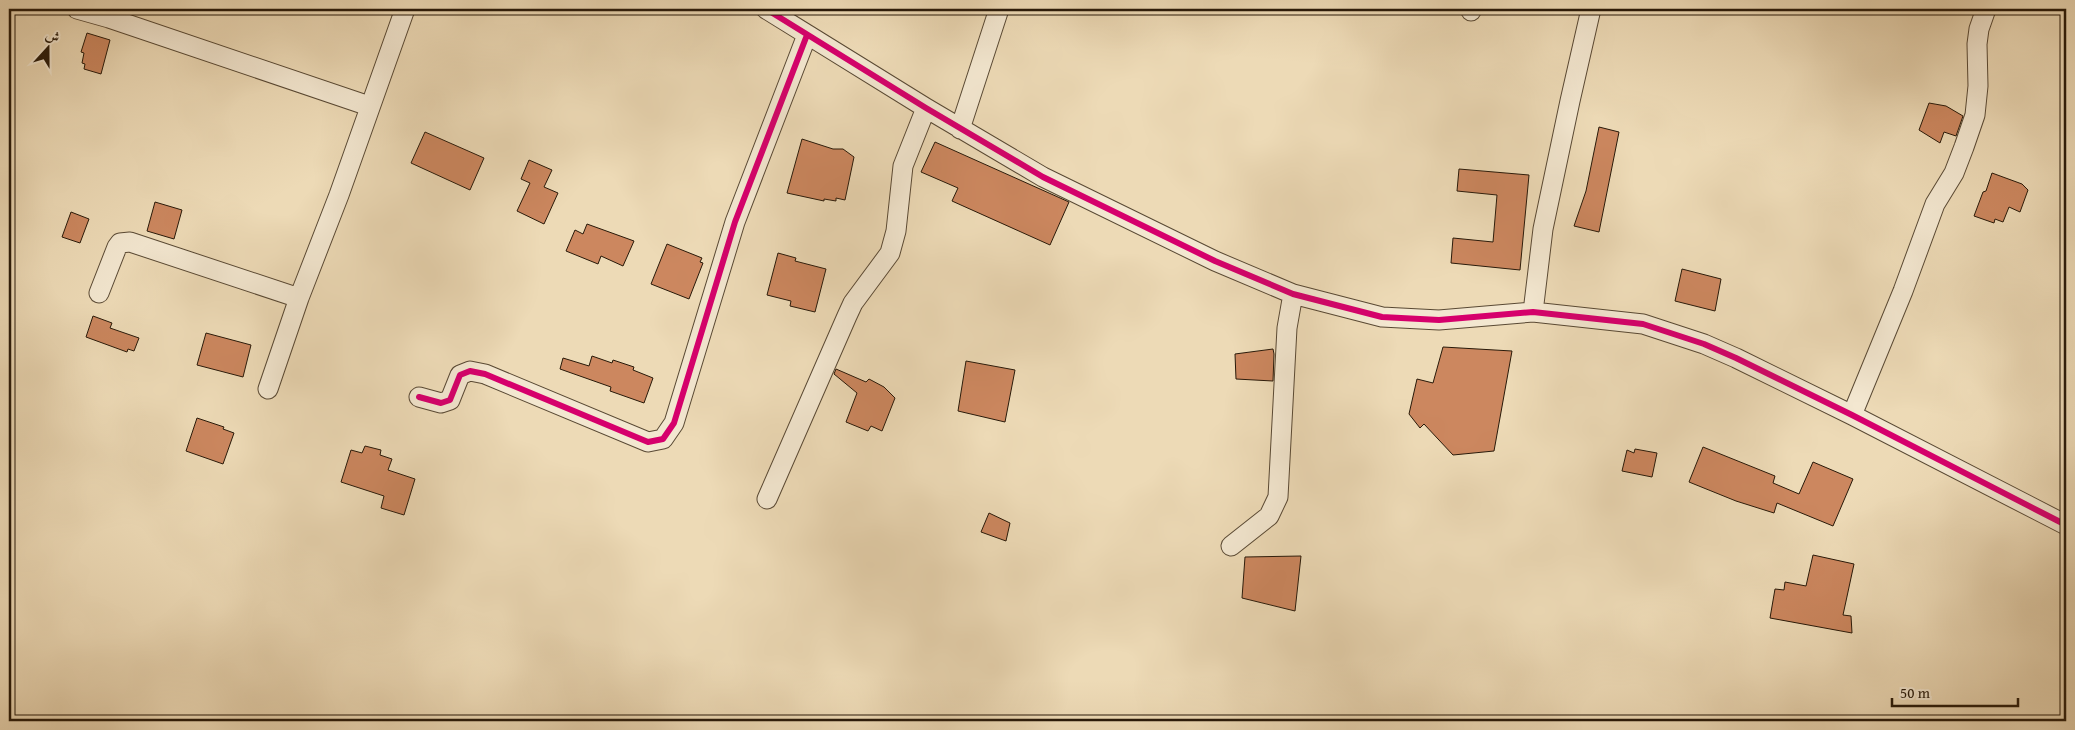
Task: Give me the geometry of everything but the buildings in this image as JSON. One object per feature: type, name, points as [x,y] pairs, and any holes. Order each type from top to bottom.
[{"type":"street","points":[[77,9],[369,106]]},
{"type":"street","points":[[268,389],[299,298],[339,195],[405,9]]},
{"type":"street","points":[[766,9],[960,129],[1043,177],[1215,261],[1293,294],[1382,317],[1439,320],[1533,312],[1643,324],[1720,351],[1852,415],[2066,525]]},
{"type":"street","points":[[960,129],[999,9]]},
{"type":"street","points":[[1533,312],[1543,229],[1591,9]]},
{"type":"street","points":[[1852,415],[1903,291],[1935,204],[1941,191],[1954,173],[1975,114],[1978,86],[1977,44],[1979,29],[1986,9]]},
{"type":"street","points":[[419,397],[441,403],[450,400],[460,374],[470,371],[477,372],[648,442],[663,439],[674,423],[735,222],[807,35]]},
{"type":"street","points":[[767,499],[847,316],[854,303],[890,253],[896,231],[904,166],[926,108]]},
{"type":"street","points":[[99,293],[117,247],[120,243],[130,242],[299,298]]},
{"type":"street","points":[[1231,546],[1269,516],[1278,498],[1288,328],[1293,294]]},
{"type":"cycle path","points":[[766,9],[926,108],[1043,177],[1215,261],[1293,294],[1382,317],[1439,320],[1533,312],[1643,324],[1704,344],[1736,358],[1852,415],[2066,525]]},
{"type":"cycle path","points":[[419,397],[441,403],[450,400],[460,375],[470,371],[485,374],[648,442],[663,439],[674,423],[735,222],[807,35]]}]
